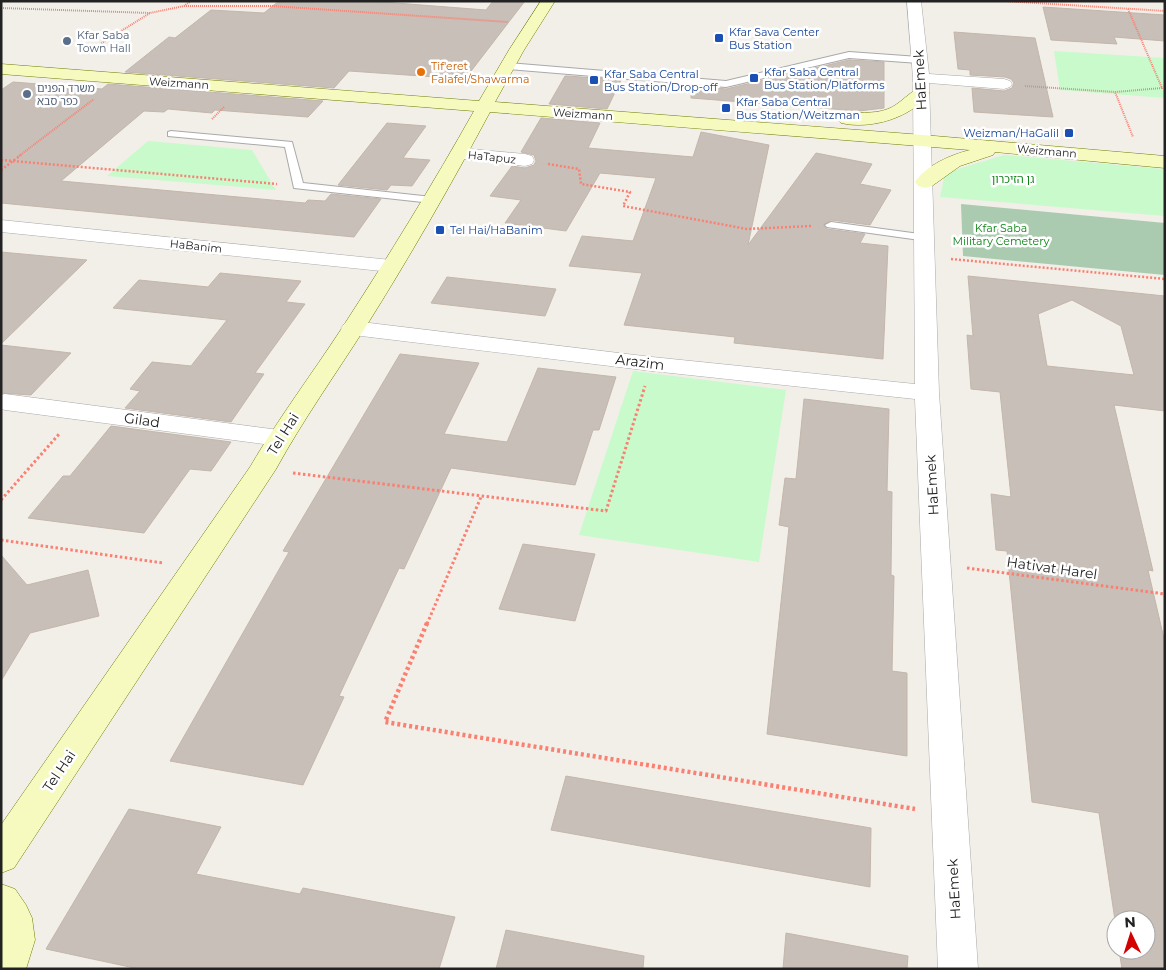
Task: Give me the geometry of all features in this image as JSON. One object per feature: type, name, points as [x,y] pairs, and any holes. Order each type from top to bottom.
[{"type":"main road","name":"Tel Hai","points":[[1,856],[262,469],[279,438],[353,328],[464,145],[493,85],[548,1]]},
{"type":"main road","name":"Weizmann","points":[[1,54],[493,85],[845,127]]},
{"type":"main road","name":"Weizmann","points":[[1,69],[244,88],[493,85],[549,111],[922,132],[1133,151],[1165,160]]},
{"type":"main road","points":[[845,127],[904,109],[921,85]]},
{"type":"main road","points":[[464,145],[483,125],[506,116],[549,111]]},
{"type":"main road","points":[[845,127],[911,156],[925,177],[952,161],[969,155],[1011,148]]},
{"type":"main road","name":"Weizmann","points":[[922,132],[1011,148],[1133,151]]},
{"type":"main road","points":[[1,902],[12,918],[15,940],[5,969]]},
{"type":"street","name":"HaEmek","points":[[914,1],[920,60],[925,177],[928,393],[958,969]]},
{"type":"street","points":[[921,85],[1004,84]]},
{"type":"street","name":"HaTapuz","points":[[464,145],[525,160]]},
{"type":"street","name":"HaBanim","points":[[1,226],[390,266]]},
{"type":"street","name":"Arazim","points":[[353,328],[652,364],[928,393]]},
{"type":"street","name":"Gilad","points":[[5,402],[279,438]]},
{"type":"lane","points":[[493,85],[726,84],[849,56],[920,60]]},
{"type":"lane","points":[[171,134],[289,144],[298,186],[432,200]]},
{"type":"lane","points":[[831,226],[927,248]]},
{"type":"path","points":[[184,6],[191,1]]},
{"type":"path","points":[[1004,1],[1165,11]]},
{"type":"path","points":[[1,8],[150,12],[184,6],[272,6],[532,23]]},
{"type":"path","points":[[1004,84],[1116,92],[1162,88],[1128,9]]},
{"type":"path","points":[[76,60],[150,12]]},
{"type":"path","points":[[1,170],[120,78]]},
{"type":"path","points":[[194,136],[244,88]]},
{"type":"path","points":[[1116,92],[1133,151]]},
{"type":"path","points":[[1,160],[298,186]]},
{"type":"path","points":[[525,160],[579,169],[581,184],[630,192],[623,206],[746,229],[831,226]]},
{"type":"path","points":[[927,248],[1165,279]]},
{"type":"path","points":[[262,469],[606,511],[652,364]]},
{"type":"path","points":[[1,500],[78,412]]},
{"type":"path","points":[[481,497],[385,722],[950,815]]},
{"type":"path","points":[[1,540],[196,567]]},
{"type":"path","name":"Hativat Harel","points":[[937,564],[1165,594]]},
{"type":"green space","points":[[1054,51],[1165,58],[1165,98],[1060,90]]},
{"type":"green space","points":[[148,141],[252,150],[276,190],[107,176]]},
{"type":"green space","name":"גן הזיכרון","points":[[1004,155],[1165,169],[1165,216],[940,197],[945,173]]},
{"type":"green space","name":"Kfar Saba Military Cemetery","points":[[961,204],[1165,223],[1165,275],[963,256]]},
{"type":"green space","points":[[633,371],[786,390],[759,562],[579,535]]},
{"type":"building","points":[[279,1],[370,1],[486,10],[493,1],[525,1],[465,79],[349,71],[334,88],[125,72],[169,37],[175,38],[211,10],[264,13]]},
{"type":"building","points":[[1043,7],[1165,15],[1165,41],[1114,37],[1117,44],[1051,40]]},
{"type":"building","points":[[954,32],[1035,38],[1053,117],[974,112],[972,88],[1004,91],[1012,88],[1014,83],[1011,79],[1005,77],[970,75],[970,70],[958,69]]},
{"type":"building","points":[[849,60],[884,62],[884,108],[859,111],[691,98],[691,91],[709,87],[726,89]]},
{"type":"building","points":[[565,76],[621,80],[607,109],[549,104]]},
{"type":"building","points":[[13,82],[102,89],[108,84],[323,101],[308,117],[215,110],[212,113],[168,109],[164,112],[144,111],[61,181],[305,203],[308,200],[325,201],[331,194],[381,199],[354,237],[1,203],[1,90]]},
{"type":"building","points":[[541,118],[600,123],[588,148],[693,157],[701,132],[769,145],[748,245],[816,153],[872,164],[860,184],[891,190],[870,225],[831,220],[823,225],[827,229],[865,234],[860,243],[888,246],[883,359],[734,343],[735,337],[624,325],[642,273],[569,266],[582,236],[633,241],[656,178],[600,173],[566,231],[505,223],[521,200],[490,196],[512,166],[525,168],[534,165],[536,161],[534,155],[521,152]]},
{"type":"building","points":[[387,123],[426,126],[403,158],[430,160],[412,186],[391,185],[387,190],[338,185]]},
{"type":"building","points":[[1,252],[87,260],[1,344]]},
{"type":"building","points":[[220,273],[301,281],[286,302],[305,304],[255,373],[264,374],[231,422],[125,408],[140,391],[130,389],[152,362],[191,366],[227,320],[113,308],[139,280],[208,287]]},
{"type":"building","points":[[968,276],[1165,296],[1165,411],[1114,405],[1153,571],[1148,570],[1165,643],[1165,969],[1122,969],[1121,960],[1156,960],[1156,910],[1113,910],[1099,813],[1032,802],[1007,551],[996,550],[991,494],[1011,497],[1000,392],[971,389],[967,335],[973,336]],"holes":[[[1072,300],[1121,326],[1134,375],[1047,366],[1038,314]]]},
{"type":"building","points":[[447,277],[556,289],[545,316],[431,303]]},
{"type":"building","points":[[1,345],[71,353],[31,395],[1,393]]},
{"type":"building","points":[[400,354],[479,363],[444,434],[507,442],[538,368],[616,377],[599,430],[593,430],[575,485],[451,468],[404,569],[399,568],[339,696],[344,697],[303,785],[170,761],[289,552],[283,551]]},
{"type":"building","points":[[804,399],[889,409],[887,491],[892,492],[891,575],[894,576],[892,671],[907,673],[907,756],[767,734],[789,527],[779,525],[785,478],[796,479]]},
{"type":"building","points":[[111,426],[231,442],[211,471],[190,469],[144,533],[28,518],[63,476],[70,476]]},
{"type":"building","points":[[523,544],[595,554],[575,621],[499,609]]},
{"type":"building","points":[[1,555],[27,585],[88,570],[99,616],[30,633],[1,681]]},
{"type":"building","points":[[566,776],[871,828],[870,887],[551,830]]},
{"type":"building","points":[[129,809],[221,827],[196,874],[300,894],[303,888],[455,917],[439,969],[139,969],[46,949]]},
{"type":"building","points":[[506,930],[644,956],[643,969],[496,969]]},
{"type":"building","points":[[786,933],[908,956],[907,969],[783,969]]},
{"type":"place","name":"Kfar Sava Center Bus Station","points":[[719,38]]},
{"type":"place","name":"Kfar Saba Town Hall","points":[[67,41]]},
{"type":"place","name":"Tif'eret Falafel/Shawarma","points":[[421,72]]},
{"type":"place","name":"Kfar Saba Central Bus Station/Platforms","points":[[754,78]]},
{"type":"place","name":"Kfar Saba Central Bus Station/Drop-off","points":[[594,80]]},
{"type":"place","name":"משרד הפנים כפר סבא","points":[[27,94]]},
{"type":"place","name":"Kfar Saba Central Bus Station/Weitzman","points":[[726,108]]},
{"type":"place","name":"Weizman/HaGalil","points":[[1069,133]]},
{"type":"place","name":"Tel Hai/HaBanim","points":[[440,230]]}]
